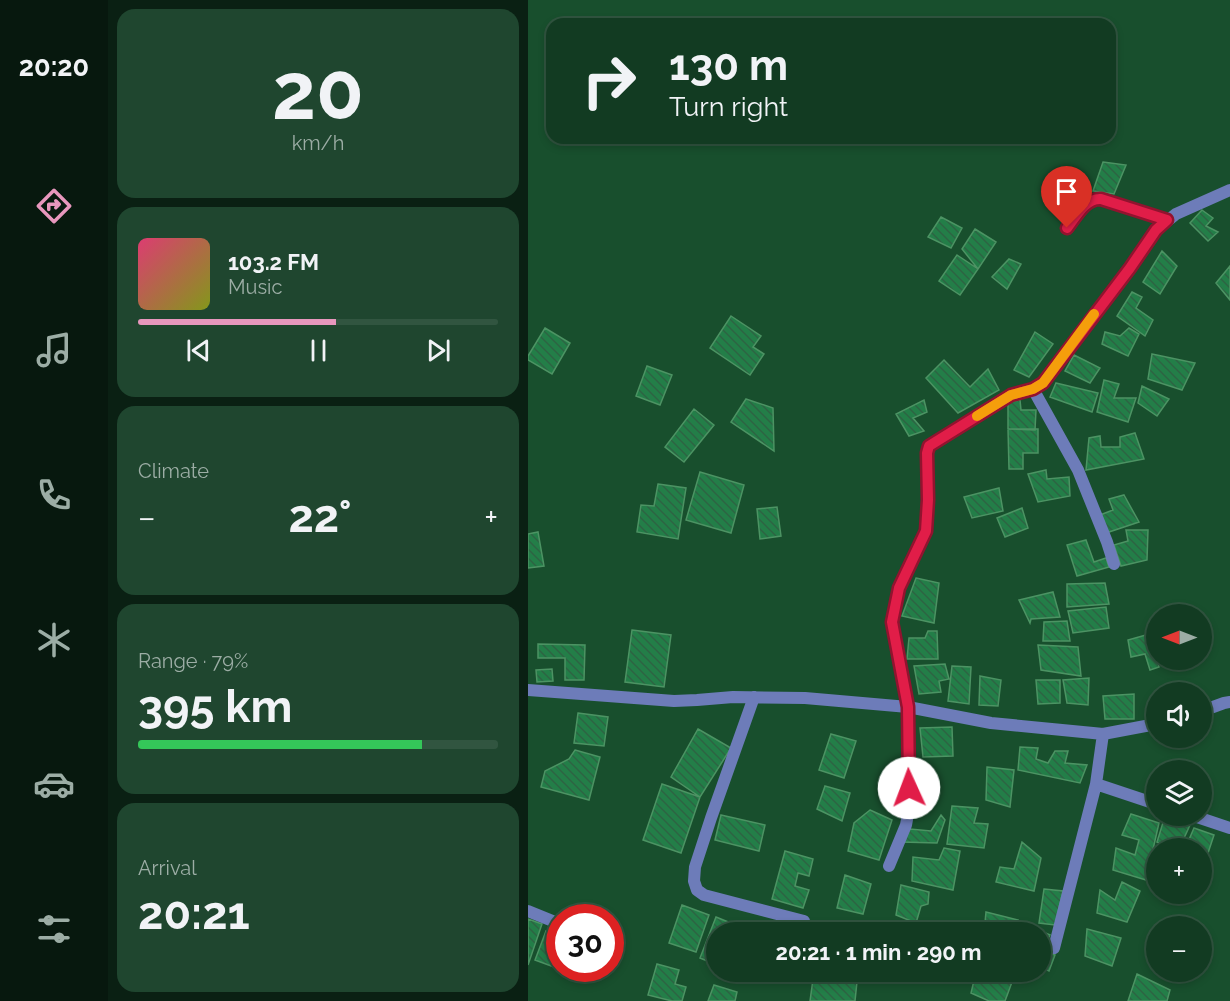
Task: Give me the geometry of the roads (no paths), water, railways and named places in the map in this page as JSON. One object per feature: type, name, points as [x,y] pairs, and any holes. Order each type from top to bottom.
[{"type":"street","points":[[889,866],[906,825],[910,803],[908,707],[892,622],[899,588],[926,531],[929,446],[1011,395],[1033,389],[1043,383],[1156,230],[1176,214],[1230,190]]},
{"type":"street","points":[[1067,228],[1085,206],[1094,199],[1101,199],[1167,220]]},
{"type":"street","points":[[1033,389],[1078,470],[1114,564]]},
{"type":"street","points":[[528,690],[674,700],[733,697],[805,698],[908,707],[992,723],[1103,734],[1146,726]]},
{"type":"street","points":[[754,697],[695,867],[694,881],[697,890],[704,895],[804,921]]},
{"type":"street","points":[[1212,707],[1230,702]]},
{"type":"street","points":[[1054,948],[1096,784],[1103,734]]},
{"type":"street","points":[[1096,784],[1146,801]]},
{"type":"street","points":[[1212,822],[1230,828]]},
{"type":"street","points":[[528,911],[546,918]]}]
